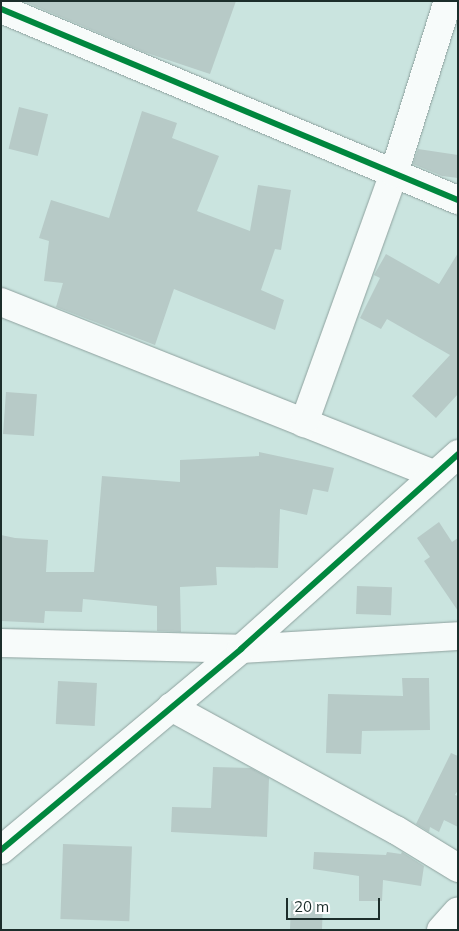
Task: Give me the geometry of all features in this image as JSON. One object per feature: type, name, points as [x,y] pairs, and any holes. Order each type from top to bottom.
[{"type":"street","points":[[304,422],[394,173],[448,1]]},
{"type":"street","points":[[1,9],[458,200]]},
{"type":"street","points":[[1,302],[435,475]]},
{"type":"street","points":[[1,850],[241,649],[458,454]]},
{"type":"street","points":[[1,643],[241,649],[458,636]]},
{"type":"street","points":[[171,707],[396,830],[458,868]]},
{"type":"street","points":[[441,930],[458,911]]},
{"type":"building","points":[[23,1],[236,1],[210,74],[144,52]]},
{"type":"building","points":[[19,107],[48,114],[38,156],[9,149]]},
{"type":"building","points":[[142,111],[177,123],[172,138],[219,156],[197,211],[250,231],[258,185],[291,190],[281,250],[275,249],[261,290],[284,300],[275,330],[174,289],[155,345],[56,307],[63,283],[44,281],[49,241],[39,238],[51,200],[109,218]]},
{"type":"building","points":[[418,149],[458,155],[458,178],[442,176],[413,164]]},
{"type":"building","points":[[458,253],[458,394],[436,418],[412,396],[450,355],[387,319],[381,329],[360,318],[380,278],[374,275],[386,254],[439,284]]},
{"type":"building","points":[[6,392],[37,394],[34,436],[3,434]]},
{"type":"building","points":[[259,452],[334,468],[328,492],[313,489],[307,515],[280,509],[278,568],[216,567],[217,585],[180,587],[181,632],[157,631],[157,606],[83,599],[82,612],[45,611],[44,623],[1,621],[1,535],[15,538],[48,540],[46,572],[94,572],[102,476],[180,482],[180,460],[259,456]]},
{"type":"building","points":[[439,522],[452,542],[458,538],[458,611],[424,561],[430,557],[417,538]]},
{"type":"building","points":[[357,586],[392,587],[391,615],[356,614]]},
{"type":"building","points":[[402,678],[429,678],[430,730],[362,731],[361,754],[326,753],[328,694],[403,696]]},
{"type":"building","points":[[58,681],[97,683],[95,726],[56,724]]},
{"type":"building","points":[[451,753],[458,756],[458,790],[455,795],[458,796],[458,827],[444,820],[439,832],[430,827],[429,832],[416,824]]},
{"type":"building","points":[[213,767],[251,768],[269,778],[267,837],[171,832],[172,807],[211,808]]},
{"type":"building","points":[[63,844],[132,846],[129,921],[60,919]]},
{"type":"building","points":[[314,852],[386,855],[387,852],[401,854],[402,852],[424,866],[421,886],[383,880],[382,901],[359,901],[359,876],[313,869]]},
{"type":"building","points":[[291,901],[323,902],[322,930],[290,930]]},
{"type":"cycle path","points":[[1,9],[458,200]]},
{"type":"cycle path","points":[[1,850],[241,649],[458,454]]}]
